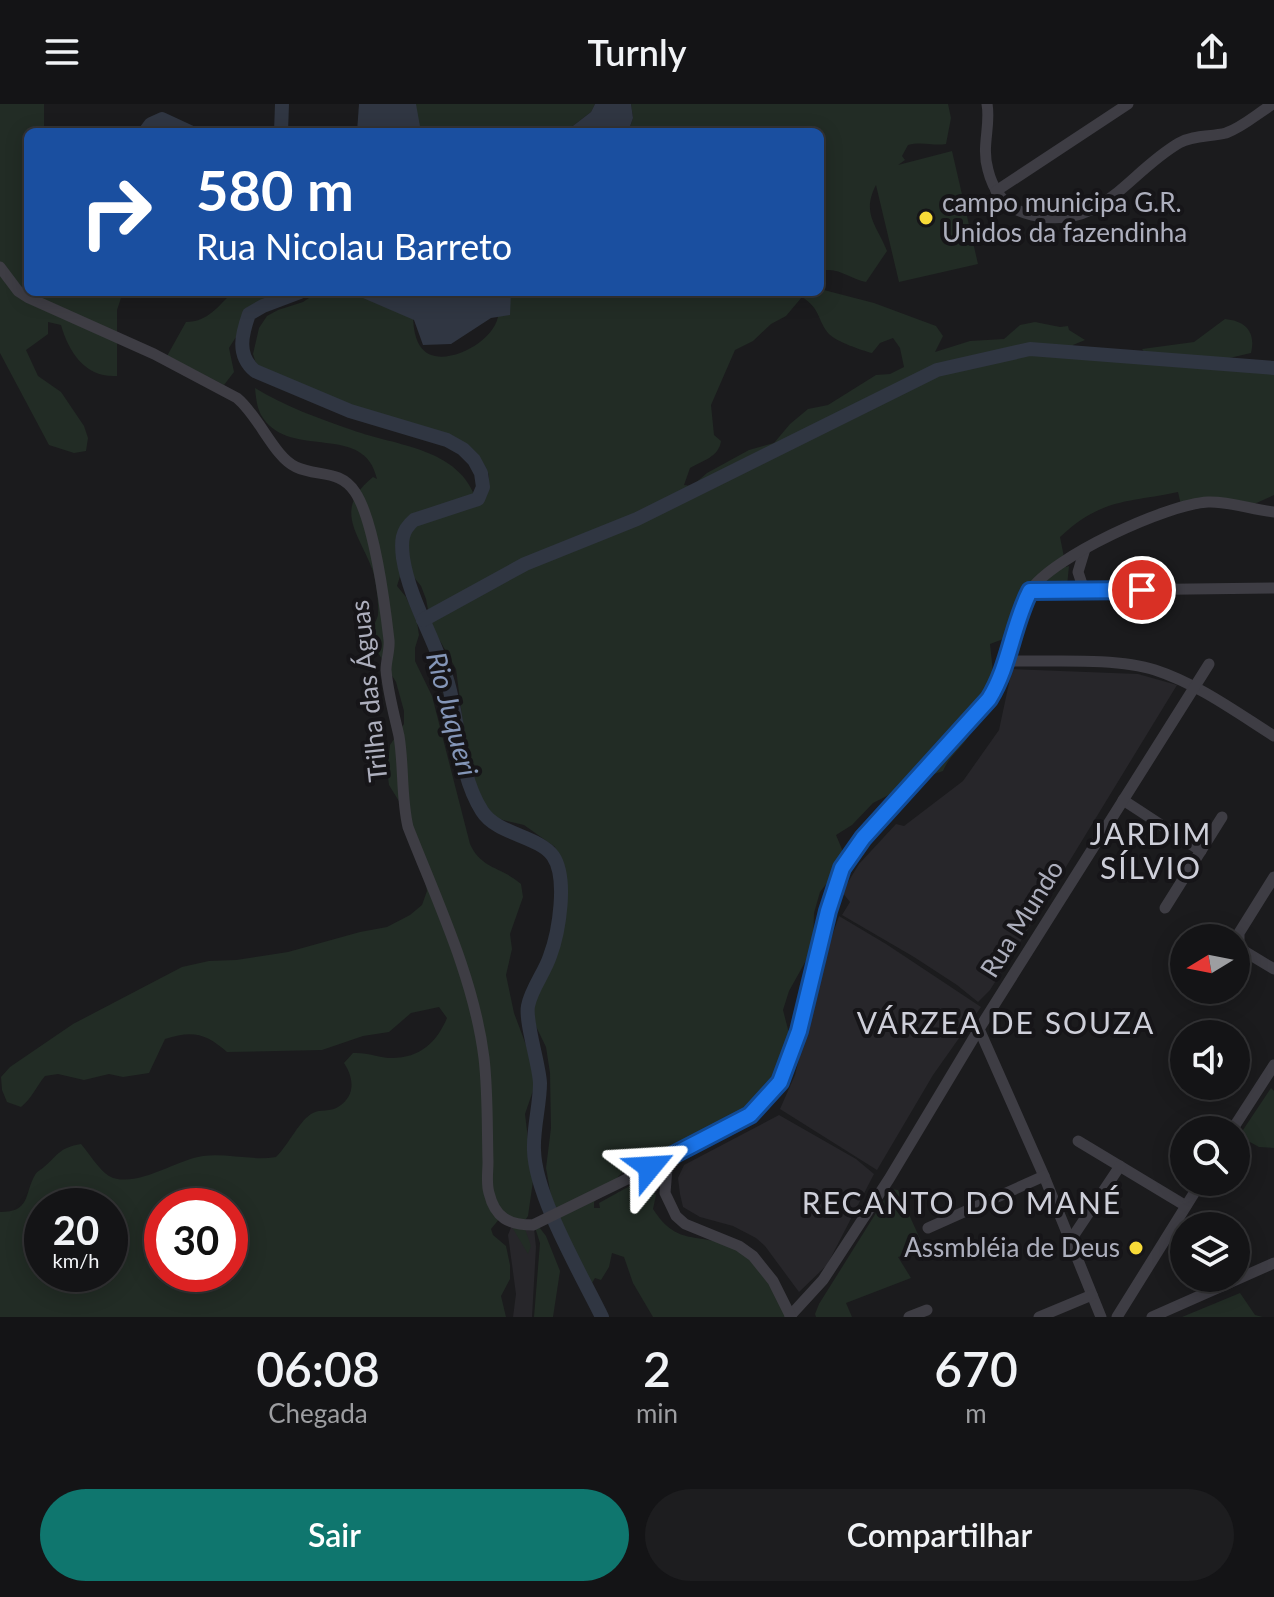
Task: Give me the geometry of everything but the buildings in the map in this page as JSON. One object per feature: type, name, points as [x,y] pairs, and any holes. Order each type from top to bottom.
[{"type":"street","points":[[996,191],[1128,104]]},
{"type":"street","points":[[991,106],[984,148],[989,175],[996,191],[1010,207],[1056,219],[1077,216],[1100,207],[1179,143],[1237,129],[1258,108],[1273,104]]},
{"type":"street","name":"Trilha das Águas","points":[[0,267],[24,295]]},
{"type":"street","name":"Trilha das Águas","points":[[26,296],[154,354],[237,398],[249,408],[284,459],[297,468],[335,475],[348,483],[357,494],[371,530],[389,643],[386,667],[399,737],[402,803],[408,827],[473,998],[486,1086],[489,1193],[494,1206],[508,1222],[521,1226],[533,1225],[676,1155]]},
{"type":"street","points":[[791,1316],[773,1281],[753,1256],[739,1246],[685,1224],[676,1216],[665,1193],[665,1179],[667,1168],[676,1155],[750,1115],[780,1082],[799,1031],[828,911],[842,868],[863,838],[989,699],[998,684],[1019,615],[1030,591],[1047,573],[1085,549],[1139,523],[1193,505],[1217,502],[1274,512]]},
{"type":"street","points":[[1084,590],[1078,572],[1085,549]]},
{"type":"street","points":[[1030,591],[1274,588]]},
{"type":"street","points":[[1006,661],[1139,666],[1193,686],[1274,736]]},
{"type":"street","name":"Rua Mundo","points":[[791,1316],[830,1269],[1209,664]]},
{"type":"street","points":[[1123,800],[1201,851]]},
{"type":"street","points":[[1165,908],[1222,817]]},
{"type":"street","points":[[1273,881],[1239,933],[1237,943],[1239,948],[1274,969]]},
{"type":"street","points":[[979,1029],[1044,1176],[1101,1317]]},
{"type":"street","points":[[1241,1116],[1274,1065]]},
{"type":"street","points":[[1078,1141],[1186,1206]]},
{"type":"street","points":[[1070,1241],[1120,1166]]},
{"type":"street","points":[[928,1228],[1044,1176]]},
{"type":"street","points":[[1117,1317],[1192,1196]]},
{"type":"street","points":[[1152,1317],[1274,1263]]},
{"type":"street","points":[[1039,1317],[1092,1295]]},
{"type":"street","points":[[910,1317],[927,1310]]},
{"type":"shaded area","points":[[0,104],[44,104],[44,128],[24,128],[24,296],[121,298],[117,310],[117,376],[96,373],[80,362],[61,325],[48,322],[48,334],[26,350],[38,376],[61,392],[84,426],[88,438],[86,451],[74,453],[49,445],[0,353]]},
{"type":"shaded area","points":[[401,104],[595,104],[591,112],[570,128],[399,128]]},
{"type":"shaded area","points":[[631,104],[948,104],[951,118],[946,144],[908,145],[902,156],[905,160],[898,165],[952,151],[978,264],[899,282],[876,185],[870,212],[887,251],[866,282],[837,271],[824,271],[824,128],[629,128],[633,118]]},
{"type":"shaded area","points":[[824,290],[874,303],[936,326],[943,336],[935,352],[970,341],[1004,339],[1020,325],[1035,322],[1068,326],[1069,330],[1085,340],[1073,345],[1077,358],[1147,364],[1150,359],[1142,349],[1194,342],[1225,319],[1239,322],[1251,334],[1251,353],[1199,365],[1198,368],[1274,374],[1274,495],[1252,505],[1181,505],[1178,492],[1129,501],[1089,515],[1060,537],[1066,567],[1069,566],[1067,586],[1047,585],[1028,600],[1006,638],[990,644],[991,688],[982,699],[966,740],[943,771],[873,803],[852,825],[836,835],[844,854],[820,892],[814,913],[813,948],[789,991],[783,1010],[791,1041],[773,1085],[755,1102],[660,1157],[639,1155],[594,1202],[594,1208],[600,1208],[599,1203],[637,1182],[641,1188],[653,1190],[656,1195],[653,1209],[662,1221],[678,1233],[729,1246],[750,1259],[766,1276],[789,1317],[653,1317],[633,1283],[624,1257],[612,1253],[609,1267],[601,1280],[595,1278],[589,1288],[551,1196],[546,1168],[551,1128],[550,1073],[546,1047],[528,1010],[557,906],[555,847],[524,825],[499,819],[488,811],[481,800],[468,762],[456,669],[431,625],[421,586],[413,576],[401,573],[397,586],[406,597],[417,622],[419,635],[415,661],[432,696],[470,844],[486,863],[521,884],[523,897],[510,934],[512,949],[506,975],[514,1013],[536,1063],[538,1076],[525,1114],[533,1181],[528,1216],[523,1223],[531,1246],[528,1254],[506,1217],[500,1218],[491,1229],[493,1235],[506,1246],[510,1265],[510,1279],[501,1296],[506,1317],[0,1317],[0,1212],[17,1209],[24,1202],[24,1292],[128,1292],[128,1188],[30,1188],[36,1174],[64,1150],[81,1144],[105,1173],[119,1179],[143,1177],[203,1156],[276,1157],[308,1116],[335,1109],[348,1098],[352,1086],[344,1063],[353,1053],[392,1058],[411,1055],[433,1041],[447,1018],[439,1007],[411,1013],[389,1032],[363,1036],[322,1050],[227,1052],[205,1037],[183,1035],[165,1039],[149,1073],[123,1077],[109,1074],[84,1080],[58,1074],[45,1076],[21,1107],[7,1102],[2,1090],[1,1077],[10,1067],[73,1024],[182,967],[288,952],[387,927],[422,905],[427,891],[424,876],[405,811],[389,785],[387,770],[390,745],[404,724],[404,711],[396,682],[369,638],[378,615],[376,587],[373,571],[352,522],[354,500],[373,477],[377,479],[370,462],[358,451],[291,437],[275,430],[261,415],[255,388],[315,417],[441,459],[456,469],[468,483],[476,500],[486,494],[488,473],[479,459],[450,443],[363,421],[274,377],[261,379],[253,354],[259,328],[267,316],[312,296],[395,296],[413,308],[413,322],[420,346],[429,354],[442,357],[470,349],[482,340],[498,318],[497,307],[489,296],[824,296]],"holes":[[[802,297],[816,310],[829,334],[843,343],[872,353],[880,343],[893,338],[900,348],[904,367],[890,374],[876,375],[828,405],[808,409],[774,443],[749,450],[707,473],[692,486],[684,485],[690,468],[709,458],[720,446],[721,441],[714,435],[711,405],[735,350],[753,341],[771,324],[786,316]]]},
{"type":"shaded area","points":[[229,296],[285,296],[256,315],[235,339],[229,348],[234,372],[224,385],[167,356],[186,322],[201,319]]},
{"type":"shaded area","points":[[1012,669],[1138,674],[1177,685],[1014,952],[990,990],[978,1002],[914,957],[842,915],[850,902],[842,892],[859,864],[896,824],[904,826],[963,781],[999,730]]},
{"type":"shaded area","points":[[839,916],[981,1007],[933,1075],[877,1170],[780,1109],[795,1075],[823,962]]},
{"type":"shaded area","points":[[1271,1088],[1274,1091],[1274,1148],[1259,1147],[1250,1142],[1250,1120]]},
{"type":"shaded area","points":[[779,1115],[856,1159],[874,1174],[827,1265],[799,1292],[756,1238],[733,1226],[700,1217],[683,1207],[678,1178],[684,1165]]},
{"type":"shaded area","points":[[891,1189],[898,1190],[925,1250],[898,1257],[911,1278],[846,1303],[852,1317],[816,1317],[819,1304]]},
{"type":"shaded area","points":[[532,1218],[546,1236],[560,1271],[553,1317],[534,1317],[540,1243]]},
{"type":"shaded area","points":[[533,1219],[536,1247],[532,1317],[513,1317],[516,1294],[508,1235],[514,1220]]},
{"type":"shaded area","points":[[1240,1293],[1255,1315],[1263,1317],[1182,1317]]},
{"type":"water","points":[[359,104],[416,104],[420,128],[357,128]]},
{"type":"water","points":[[595,104],[631,104],[633,118],[629,128],[570,128],[591,112]]},
{"type":"water","points":[[511,296],[510,315],[491,318],[451,344],[423,345],[414,320],[363,298]]},
{"type":"waterway","name":"Rio Juqueri","points":[[281,128],[282,104]]},
{"type":"waterway","name":"Rio Juqueri","points":[[148,128],[162,119],[181,128]]},
{"type":"waterway","name":"Rio Juqueri","points":[[289,296],[249,314],[242,344],[245,358],[255,371],[350,411],[447,440],[463,449],[481,473],[483,487],[478,499],[410,524],[403,537],[403,558],[411,590],[448,683],[464,765],[474,796],[488,819],[547,849],[558,866],[561,891],[556,933],[548,962],[528,1006],[528,1022],[540,1083],[534,1150],[536,1169],[550,1212],[602,1317]]},
{"type":"waterway","points":[[423,620],[525,564],[637,519],[937,370],[1030,349],[1274,368]]},
{"type":"place","name":"campo municipa G.R. Unidos da fazendinha","points":[[926,218]]},
{"type":"place","name":"Assmbléia de Deus","points":[[1136,1248]]},
{"type":"district","name":"JARDIM SÍLVIO","points":[[1151,852]]},
{"type":"district","name":"VÁRZEA DE SOUZA","points":[[1006,1024]]},
{"type":"district","name":"RECANTO DO MANÉ","points":[[962,1204]]},
{"type":"route","points":[[650,1167],[750,1115],[780,1082],[799,1031],[828,911],[842,868],[863,838],[989,699],[1003,674],[1016,624],[1030,591],[1142,590]]}]
